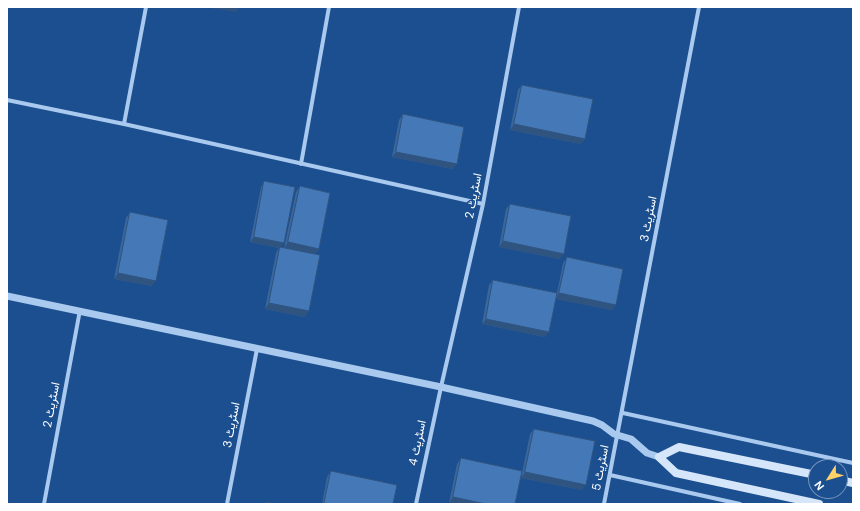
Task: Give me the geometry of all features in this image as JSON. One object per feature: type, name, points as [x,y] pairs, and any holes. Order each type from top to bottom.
[{"type":"main road","points":[[808,474],[679,447],[659,457],[676,473],[819,504]]},
{"type":"street","points":[[124,124],[146,7]]},
{"type":"street","points":[[301,164],[329,7]]},
{"type":"street","name":"اسٹریٹ 2","points":[[440,387],[483,204],[519,7]]},
{"type":"street","name":"اسٹریٹ 3","points":[[618,435],[699,7]]},
{"type":"street","points":[[7,100],[124,124],[483,204]]},
{"type":"street","points":[[7,296],[80,310],[593,421],[618,435],[633,440],[647,453],[659,457]]},
{"type":"street","name":"اسٹریٹ 2","points":[[44,504],[80,310]]},
{"type":"street","name":"اسٹریٹ 3","points":[[227,504],[257,349]]},
{"type":"street","name":"اسٹریٹ 4","points":[[416,504],[440,387]]},
{"type":"street","points":[[622,413],[853,463]]},
{"type":"street","name":"اسٹریٹ 5","points":[[604,504],[618,435]]},
{"type":"street","points":[[610,475],[740,504]]},
{"type":"building","points":[[522,85],[593,99],[585,139],[514,124]]},
{"type":"building","points":[[403,114],[464,127],[457,164],[396,152]]},
{"type":"building","points":[[264,181],[295,187],[284,243],[254,237]]},
{"type":"building","points":[[300,186],[330,193],[319,249],[288,242]]},
{"type":"building","points":[[510,204],[571,216],[564,254],[503,241]]},
{"type":"building","points":[[130,212],[168,220],[156,281],[118,273]]},
{"type":"building","points":[[280,247],[320,255],[309,311],[269,303]]},
{"type":"building","points":[[567,257],[623,269],[616,305],[559,293]]},
{"type":"building","points":[[493,280],[557,293],[549,332],[486,319]]},
{"type":"building","points":[[534,429],[595,441],[586,485],[525,472]]},
{"type":"building","points":[[461,458],[522,471],[515,504],[486,504],[453,497]]},
{"type":"building","points":[[331,471],[397,485],[393,504],[324,504]]}]
